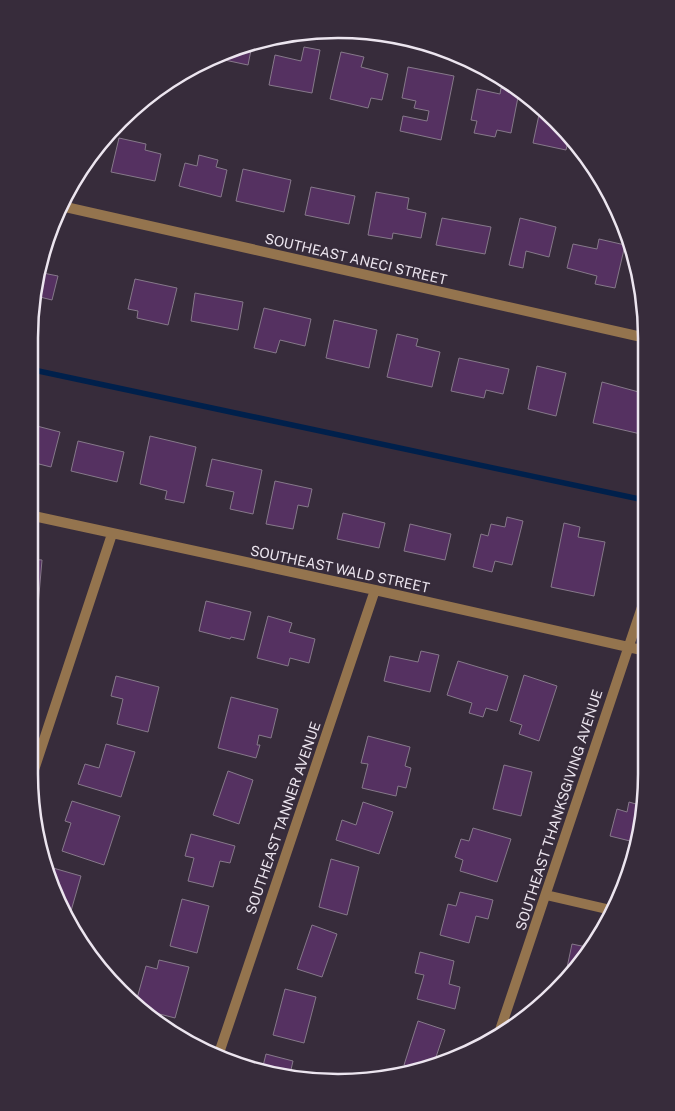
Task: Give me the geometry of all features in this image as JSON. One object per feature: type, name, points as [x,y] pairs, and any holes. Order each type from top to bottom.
[{"type":"street","name":"SOUTHEAST ANECI STREET","points":[[67,207],[638,336]]},
{"type":"street","name":"SOUTHEAST WALD STREET","points":[[38,517],[638,649]]},
{"type":"street","points":[[38,758],[112,534]]},
{"type":"street","name":"SOUTHEAST TANNER AVENUE","points":[[220,1050],[375,590]]},
{"type":"street","name":"SOUTHEAST THANKSGIVING AVENUE","points":[[502,1024],[638,617]]},
{"type":"street","points":[[546,895],[606,909]]},
{"type":"building","points":[[304,47],[320,50],[312,93],[269,85],[275,55],[301,61]]},
{"type":"building","points":[[251,50],[248,65],[224,60]]},
{"type":"building","points":[[341,52],[364,57],[361,67],[388,74],[382,100],[371,98],[368,108],[330,99]]},
{"type":"building","points":[[408,67],[454,76],[441,140],[400,131],[403,116],[427,121],[429,111],[414,108],[416,101],[402,98]]},
{"type":"building","points":[[501,88],[518,98],[511,133],[497,130],[495,137],[474,133],[477,121],[471,120],[477,89],[500,94]]},
{"type":"building","points":[[539,115],[567,145],[566,150],[533,143]]},
{"type":"building","points":[[119,138],[146,144],[145,150],[161,154],[155,181],[111,172]]},
{"type":"building","points":[[199,155],[218,160],[216,167],[227,170],[221,197],[179,186],[185,163],[197,166]]},
{"type":"building","points":[[243,169],[291,180],[284,212],[236,201]]},
{"type":"building","points":[[311,187],[355,196],[349,224],[305,215]]},
{"type":"building","points":[[376,192],[409,198],[407,209],[426,213],[421,238],[393,233],[392,239],[368,235]]},
{"type":"building","points":[[442,218],[491,227],[485,254],[436,245]]},
{"type":"building","points":[[520,218],[556,227],[549,257],[526,251],[523,268],[509,265]]},
{"type":"building","points":[[599,239],[623,245],[624,249],[615,288],[595,284],[597,276],[567,268],[573,244],[597,249]]},
{"type":"building","points":[[44,273],[58,276],[52,300],[40,297]]},
{"type":"building","points":[[135,279],[177,288],[168,325],[137,318],[138,311],[128,309]]},
{"type":"building","points":[[195,293],[243,302],[238,330],[191,321]]},
{"type":"building","points":[[264,308],[311,319],[305,346],[280,340],[276,353],[254,348]]},
{"type":"building","points":[[334,320],[377,330],[369,368],[326,358]]},
{"type":"building","points":[[397,334],[418,339],[416,346],[440,352],[432,387],[387,377]]},
{"type":"building","points":[[459,358],[509,369],[503,394],[486,390],[484,398],[451,391]]},
{"type":"building","points":[[537,366],[566,373],[556,416],[528,409]]},
{"type":"building","points":[[602,382],[638,392],[638,433],[593,423]]},
{"type":"building","points":[[38,426],[60,432],[51,467],[38,464]]},
{"type":"building","points":[[150,436],[196,447],[184,503],[165,499],[167,491],[140,484]]},
{"type":"building","points":[[78,441],[124,452],[117,482],[71,471]]},
{"type":"building","points":[[212,459],[262,470],[253,514],[230,509],[234,492],[206,486]]},
{"type":"building","points":[[275,481],[312,489],[308,507],[298,505],[293,529],[266,524]]},
{"type":"building","points":[[343,513],[385,523],[379,548],[337,539]]},
{"type":"building","points":[[507,517],[523,521],[512,565],[495,561],[492,572],[473,567],[481,534],[488,536],[491,524],[505,527]]},
{"type":"building","points":[[564,523],[580,527],[578,537],[605,542],[594,596],[551,587]]},
{"type":"building","points":[[410,524],[451,534],[445,560],[404,551]]},
{"type":"building","points":[[38,560],[42,560],[38,606]]},
{"type":"building","points":[[206,601],[251,612],[244,640],[231,637],[230,639],[199,631]]},
{"type":"building","points":[[268,616],[292,623],[289,632],[315,639],[309,663],[290,658],[288,666],[257,658]]},
{"type":"building","points":[[421,651],[439,655],[430,692],[384,681],[390,656],[418,662]]},
{"type":"building","points":[[458,661],[508,676],[497,711],[486,708],[483,717],[469,713],[472,703],[447,695]]},
{"type":"building","points":[[524,675],[557,686],[539,741],[519,734],[522,725],[510,721]]},
{"type":"building","points":[[116,676],[159,687],[148,732],[117,724],[123,699],[111,696]]},
{"type":"building","points":[[231,697],[278,709],[271,738],[259,735],[257,745],[260,745],[256,758],[218,748]]},
{"type":"building","points":[[368,736],[410,747],[405,766],[411,768],[406,788],[398,786],[396,796],[362,788],[368,764],[361,763]]},
{"type":"building","points":[[106,744],[135,752],[121,797],[78,784],[85,764],[99,768]]},
{"type":"building","points":[[504,765],[532,772],[521,816],[493,809]]},
{"type":"building","points":[[228,771],[253,780],[239,824],[213,815]]},
{"type":"building","points":[[72,801],[120,816],[104,865],[62,851],[71,823],[65,821]]},
{"type":"building","points":[[363,802],[393,812],[379,854],[336,840],[342,820],[356,825]]},
{"type":"building","points":[[629,802],[636,804],[630,841],[610,836],[617,809],[627,812]]},
{"type":"building","points":[[473,828],[511,839],[497,882],[460,871],[463,860],[455,857],[461,839],[469,841]]},
{"type":"building","points":[[191,834],[235,846],[230,863],[220,861],[213,887],[188,881],[194,858],[185,856]]},
{"type":"building","points":[[331,859],[359,867],[347,915],[319,907]]},
{"type":"building","points":[[53,869],[81,876],[71,911],[60,888]]},
{"type":"building","points":[[460,892],[493,900],[488,919],[476,916],[469,943],[440,935],[448,904],[456,906]]},
{"type":"building","points":[[182,899],[209,906],[197,953],[170,946]]},
{"type":"building","points":[[312,925],[337,934],[322,977],[297,969]]},
{"type":"building","points":[[572,944],[583,946],[576,956],[567,966]]},
{"type":"building","points":[[420,952],[454,961],[449,984],[460,987],[455,1009],[417,999],[424,975],[415,973]]},
{"type":"building","points":[[159,960],[189,967],[175,1018],[157,1013],[137,997],[146,966],[157,969]]},
{"type":"building","points":[[285,989],[316,997],[304,1043],[273,1035]]},
{"type":"building","points":[[418,1021],[445,1030],[436,1057],[404,1065]]},
{"type":"building","points":[[266,1054],[293,1061],[291,1070],[264,1064]]},
{"type":"waterway","points":[[38,371],[638,499]]}]
